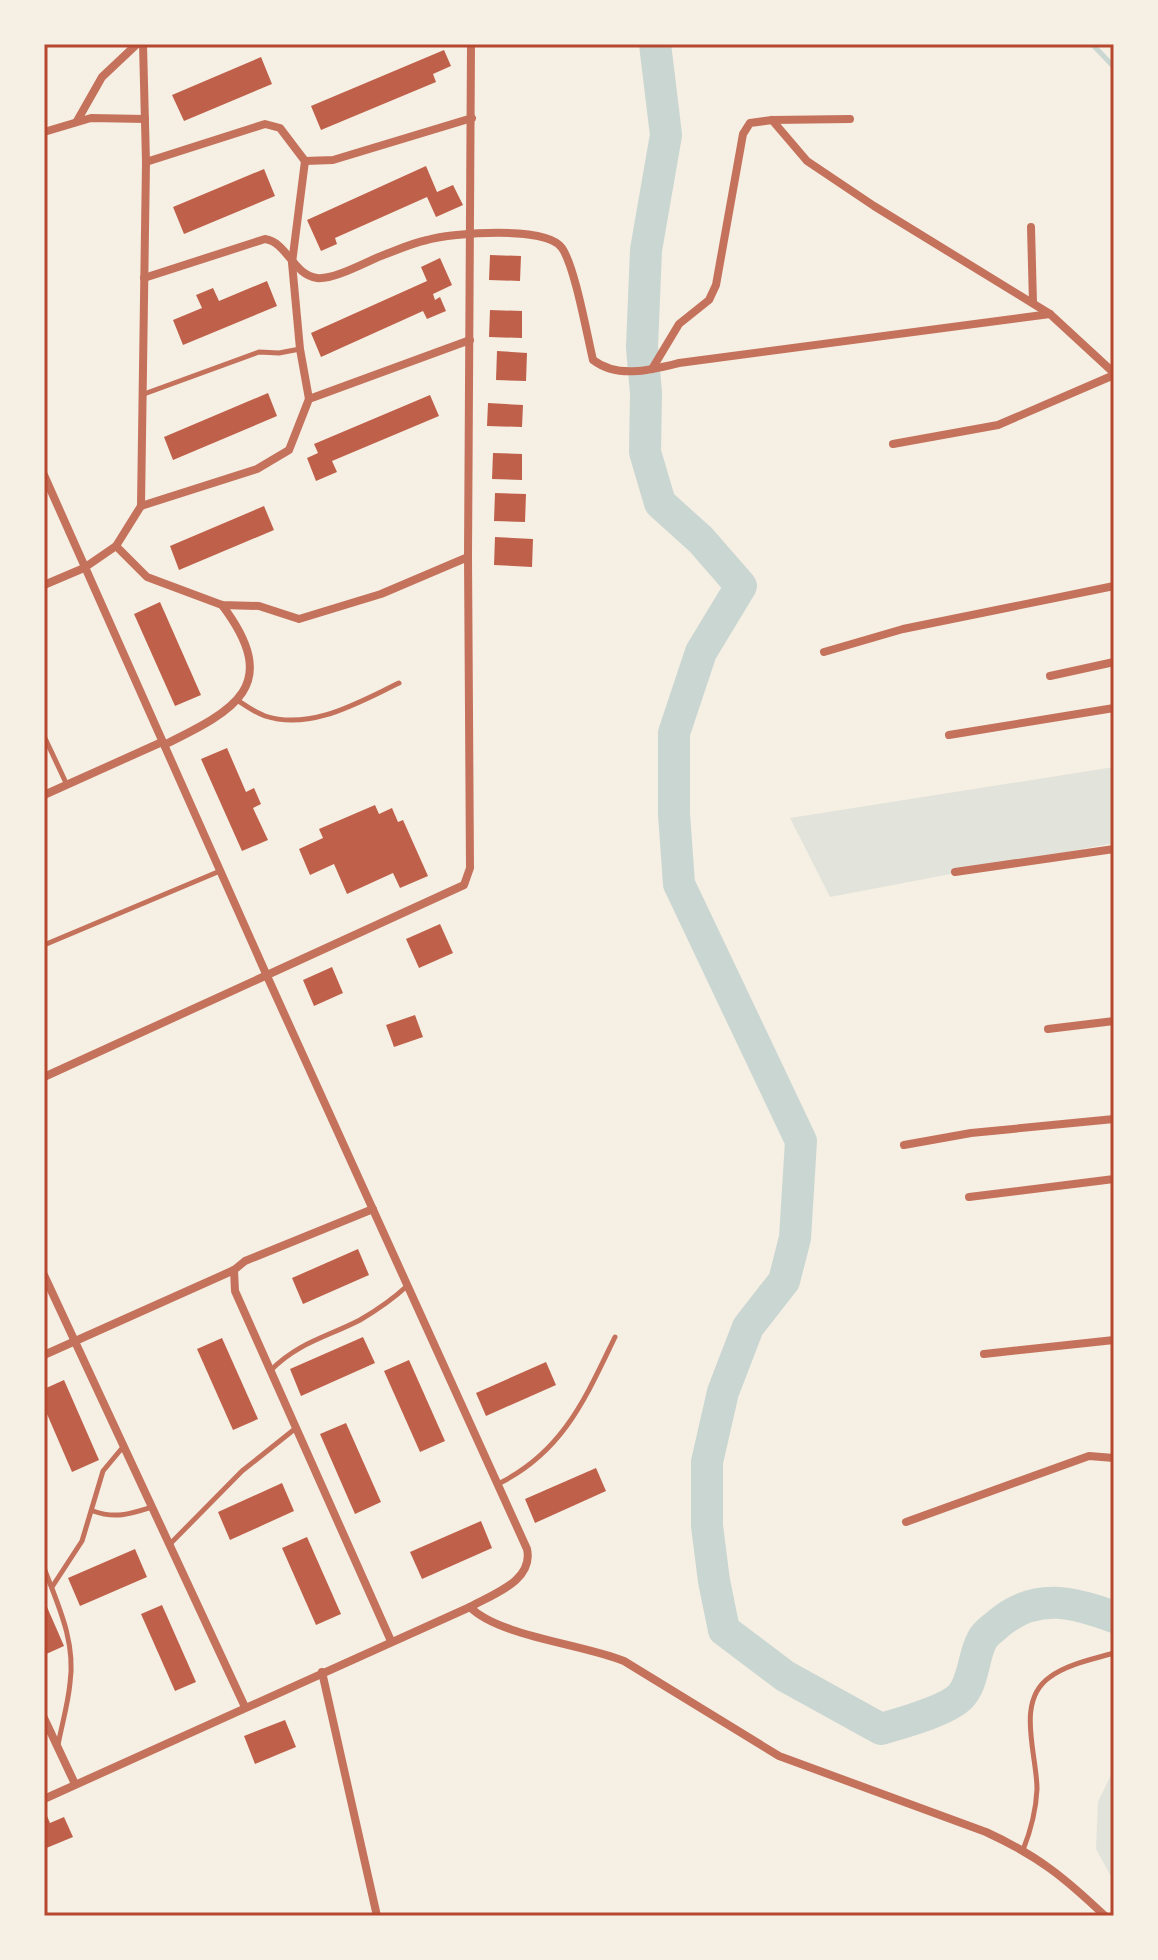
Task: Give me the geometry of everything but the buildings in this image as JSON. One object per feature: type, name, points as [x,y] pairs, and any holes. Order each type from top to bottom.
[{"type":"street","points":[[44,1077],[464,885],[470,868],[471,44]]},
{"type":"street","points":[[44,585],[84,568],[116,546],[141,506],[146,162],[141,45]]},
{"type":"street","points":[[77,122],[102,77],[141,45]]},
{"type":"street","points":[[44,132],[91,118],[145,119]]},
{"type":"street","points":[[305,161],[333,160],[472,118]]},
{"type":"street","points":[[652,370],[679,324],[709,300],[716,285],[743,134],[750,123],[850,119]]},
{"type":"street","points":[[772,120],[807,161],[1050,314],[1114,374],[998,425],[893,444]]},
{"type":"street","points":[[141,506],[257,469],[289,450],[309,399],[300,349],[292,263],[305,161],[280,128],[265,124],[146,162]]},
{"type":"street","points":[[1031,227],[1033,303]]},
{"type":"street","points":[[144,278],[265,239],[276,243],[304,273],[318,278],[337,274],[428,239],[471,232],[547,236],[562,246],[569,264],[593,360],[624,372],[1050,314]]},
{"type":"street","points":[[309,399],[470,340]]},
{"type":"street","points":[[44,475],[527,1549],[528,1566],[515,1582],[470,1607],[44,1799]]},
{"type":"street","points":[[116,546],[147,577],[222,605],[259,606],[299,619],[381,594],[468,557]]},
{"type":"street","points":[[824,652],[903,629],[1114,586]]},
{"type":"street","points":[[44,795],[216,719],[237,700],[247,682],[251,662],[246,642],[222,605]]},
{"type":"street","points":[[1050,676],[1114,662]]},
{"type":"street","points":[[949,735],[1114,708]]},
{"type":"street","points":[[955,872],[1114,849]]},
{"type":"street","points":[[1048,1029],[1114,1021]]},
{"type":"street","points":[[904,1145],[971,1133],[1114,1119]]},
{"type":"street","points":[[969,1197],[1114,1179]]},
{"type":"street","points":[[44,1355],[234,1270],[245,1261],[373,1209]]},
{"type":"street","points":[[234,1270],[235,1291],[391,1641]]},
{"type":"street","points":[[44,1275],[245,1707]]},
{"type":"street","points":[[984,1354],[1114,1340]]},
{"type":"street","points":[[906,1522],[1089,1456],[1114,1458]]},
{"type":"street","points":[[470,1607],[480,1617],[501,1626],[601,1651],[624,1661],[779,1756],[986,1832],[1023,1850],[1069,1881],[1105,1916]]},
{"type":"street","points":[[322,1672],[377,1916]]},
{"type":"street","points":[[44,1718],[75,1784]]},
{"type":"lane","points":[[143,395],[259,352],[279,353],[300,349]]},
{"type":"lane","points":[[237,700],[263,716],[306,719],[323,716],[399,683]]},
{"type":"lane","points":[[44,736],[67,785]]},
{"type":"lane","points":[[44,945],[220,871]]},
{"type":"lane","points":[[270,1371],[292,1351],[359,1320],[390,1301],[408,1285]]},
{"type":"lane","points":[[498,1484],[537,1460],[566,1429],[579,1411],[615,1337]]},
{"type":"lane","points":[[169,1545],[242,1471],[296,1428]]},
{"type":"lane","points":[[52,1588],[74,1558],[93,1511],[103,1471],[123,1447]]},
{"type":"lane","points":[[93,1511],[122,1516],[152,1507]]},
{"type":"lane","points":[[44,1568],[64,1619],[71,1666],[71,1682],[58,1747]]},
{"type":"lane","points":[[1023,1850],[1036,1804],[1030,1715],[1034,1697],[1043,1682],[1058,1672],[1114,1653]]},
{"type":"shaded area","points":[[1114,767],[1114,843],[830,897],[790,818]]},
{"type":"shaded area","points":[[1111,1775],[1114,1777],[1114,1882],[1096,1849],[1098,1802]]},
{"type":"waterway","points":[[655,44],[666,135],[646,250],[642,347],[646,393],[645,452],[660,503],[701,540],[741,586],[701,652],[674,733],[674,814],[679,884],[801,1141],[795,1238],[784,1281],[748,1327],[723,1392],[707,1462],[707,1526],[724,1630],[785,1676],[881,1729],[934,1712],[960,1697],[968,1684],[983,1637],[1013,1613],[1027,1607],[1055,1603],[1084,1607],[1114,1617]]},
{"type":"waterway","points":[[1092,44],[1114,67]]}]
